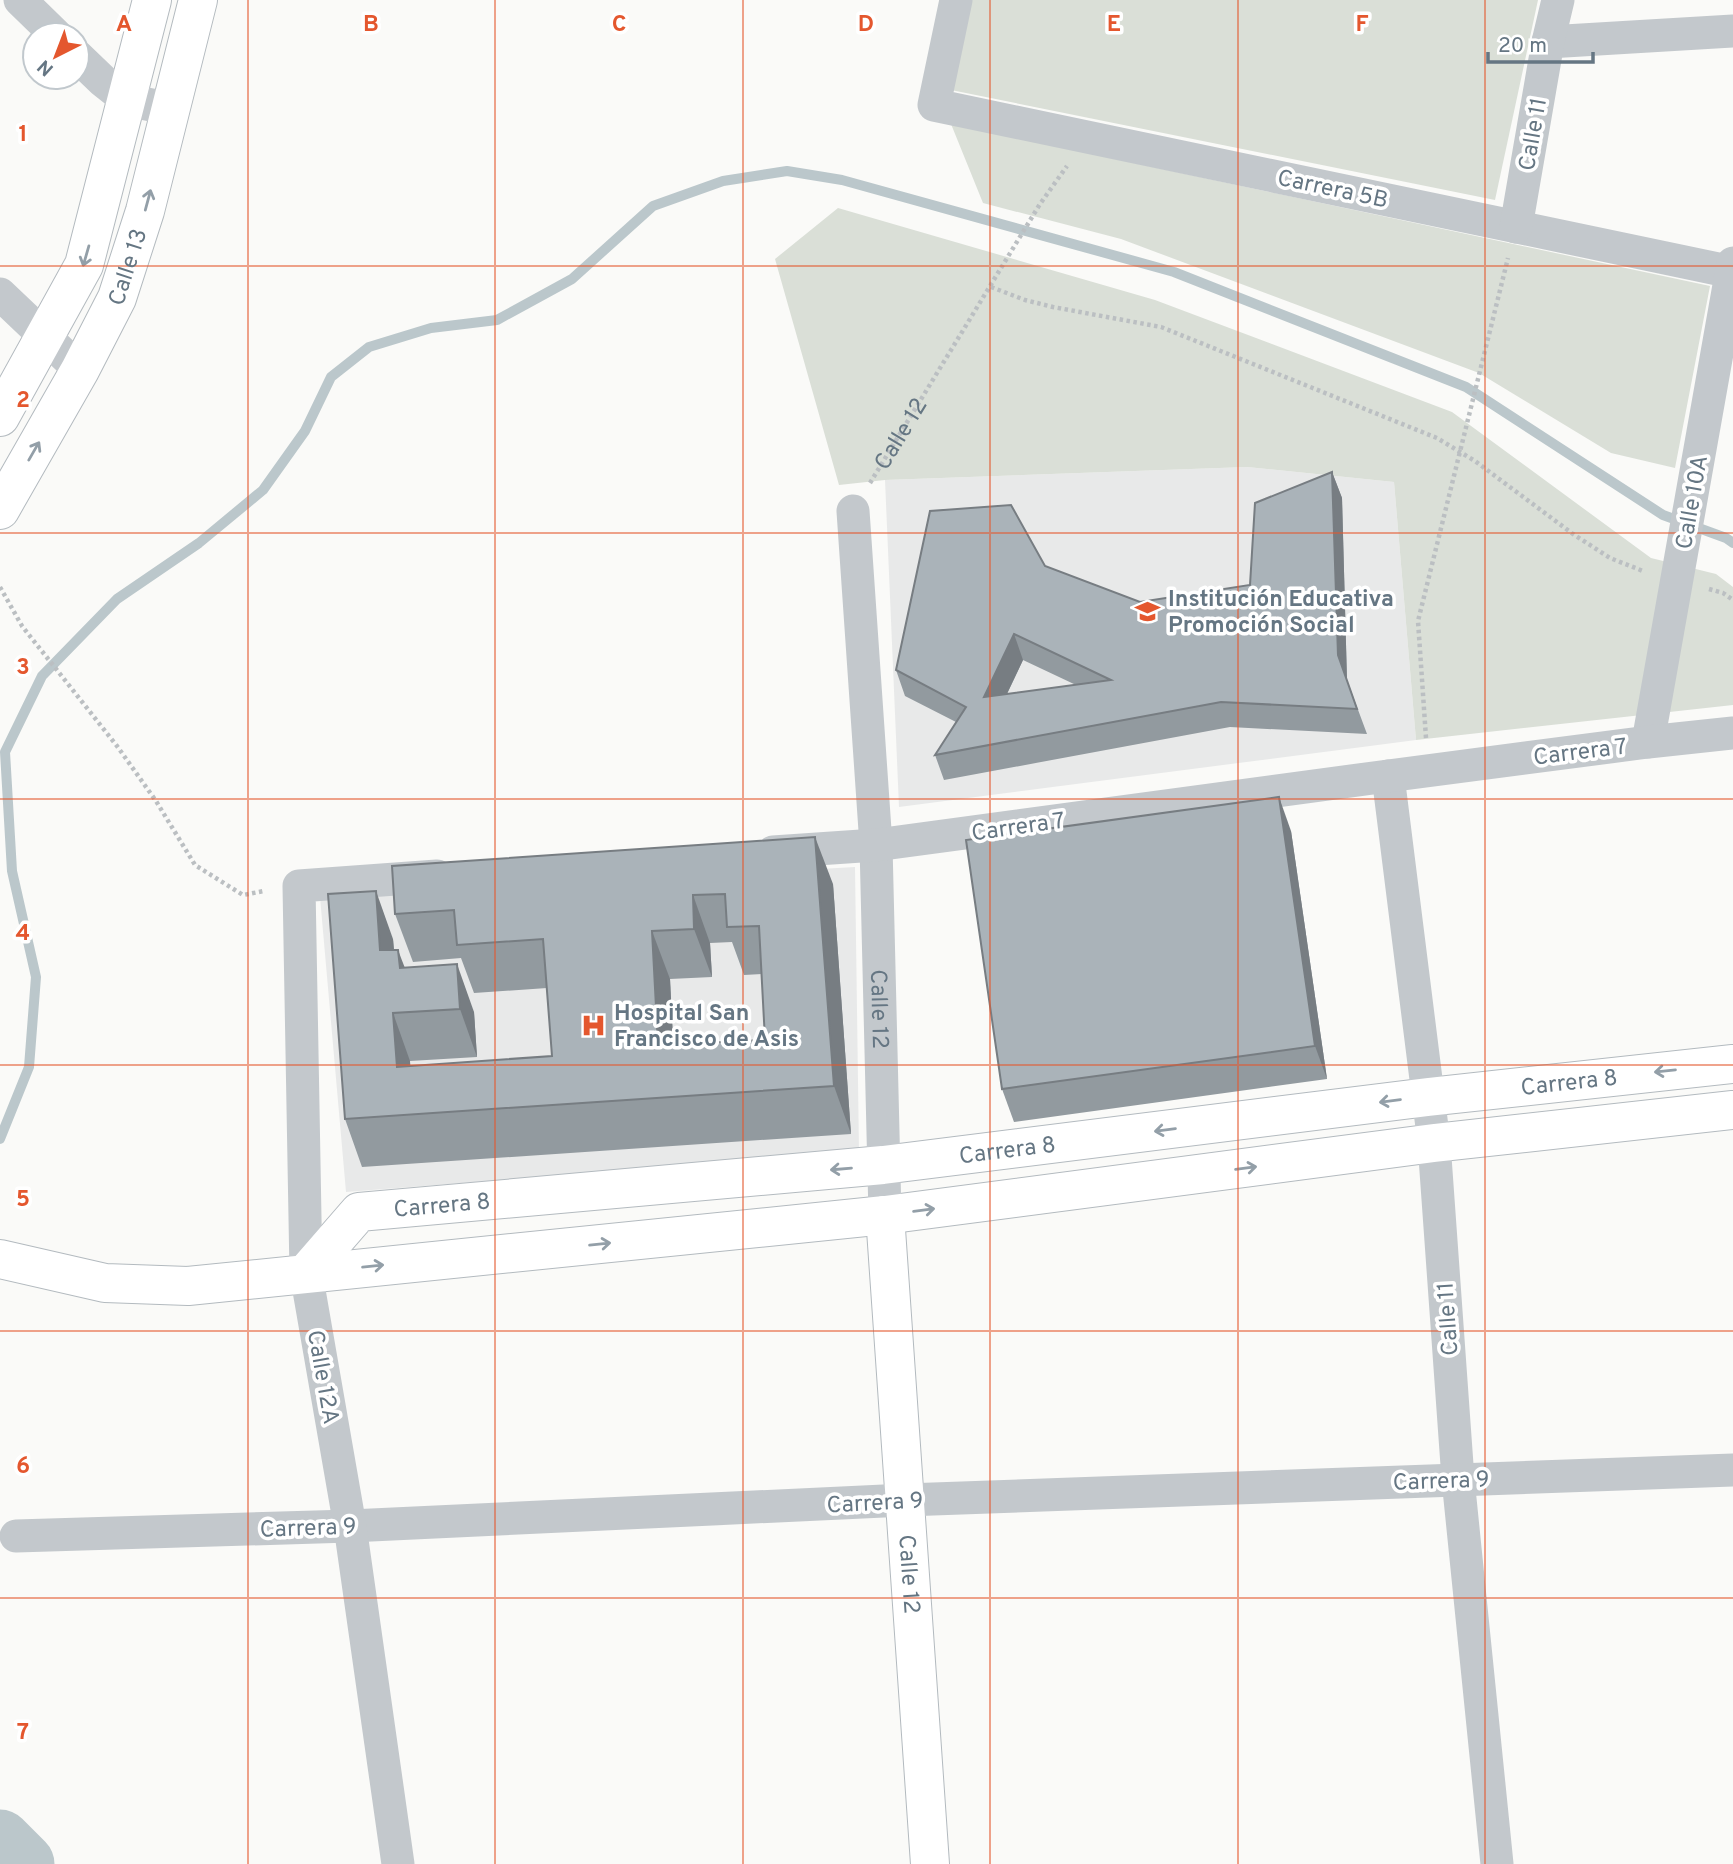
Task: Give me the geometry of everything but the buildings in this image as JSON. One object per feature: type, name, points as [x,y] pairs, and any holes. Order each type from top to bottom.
[{"type":"main road","name":"Calle 13","points":[[0,417],[83,265],[152,0]]},
{"type":"main road","name":"Calle 13","points":[[0,510],[80,370],[117,298],[145,211],[198,0]]},
{"type":"main road","name":"Carrera 8","points":[[306,1273],[359,1212],[883,1165],[1428,1097],[1733,1064]]},
{"type":"main road","name":"Carrera 8","points":[[1,1259],[105,1283],[188,1286],[885,1215],[1434,1143],[1733,1110]]},
{"type":"main road","name":"Calle 12","points":[[885,1215],[930,1864]]},
{"type":"street","points":[[20,0],[42,21]]},
{"type":"street","name":"Carrera 5B","points":[[956,0],[934,105],[1516,227],[1732,267]]},
{"type":"street","name":"Calle 11","points":[[1516,227],[1548,42],[1558,0]]},
{"type":"street","points":[[1548,42],[1733,31]]},
{"type":"street","points":[[91,69],[127,100],[171,109]]},
{"type":"street","name":"Calle 10A","points":[[1648,742],[1732,267]]},
{"type":"street","points":[[0,294],[80,370]]},
{"type":"street","name":"Calle 12","points":[[853,511],[876,845],[885,1215]]},
{"type":"street","name":"Carrera 7","points":[[739,855],[876,845],[1733,733]]},
{"type":"street","name":"Calle 11","points":[[1388,776],[1434,1143],[1458,1479],[1497,1864]]},
{"type":"street","points":[[299,886],[464,874]]},
{"type":"street","name":"Calle 12A","points":[[299,886],[306,1273],[351,1526],[398,1864]]},
{"type":"street","name":"Carrera 9","points":[[16,1536],[351,1526],[905,1500],[1733,1469]]},
{"type":"path","name":"Calle 12","points":[[853,511],[1040,204]]},
{"type":"path","points":[[1426,740],[1418,621],[1516,227]]},
{"type":"path","points":[[990,287],[1053,307],[1161,327],[1437,438],[1610,558],[1654,576],[1678,575],[1723,593],[1733,600]]},
{"type":"path","points":[[0,587],[22,626],[117,746],[156,801],[195,865],[243,895],[299,886]]},
{"type":"shaded area","points":[[971,0],[1538,0],[1495,200],[951,90]]},
{"type":"shaded area","points":[[951,124],[1710,286],[1675,468],[1611,453],[1479,373],[1121,239],[983,203]]},
{"type":"shaded area","points":[[838,208],[1155,300],[1452,412],[1651,558],[1716,574],[1733,587],[1733,705],[1416,740],[1394,482],[1247,467],[885,480],[839,485],[775,259]]},
{"type":"shaded area","name":"Institución Educativa Promoción Social","points":[[1247,467],[1394,482],[1416,740],[899,807],[885,480]]},
{"type":"shaded area","name":"Hospital San Francisco de Asis","points":[[855,867],[859,1152],[346,1192],[320,897]]},
{"type":"waterway","points":[[0,1139],[29,1067],[36,977],[12,871],[5,752],[42,676],[117,599],[199,543],[263,490],[305,431],[331,377],[369,347],[431,328],[497,320],[572,279],[653,206],[723,181],[787,171],[842,180],[1174,272],[1466,387],[1663,515],[1733,543]]},
{"type":"waterway","points":[[0,1841],[23,1864]]},
{"type":"place","name":"Institución Educativa Promoción Social","points":[[1148,611]]},
{"type":"place","name":"Hospital San Francisco de Asis","points":[[594,1025]]}]
